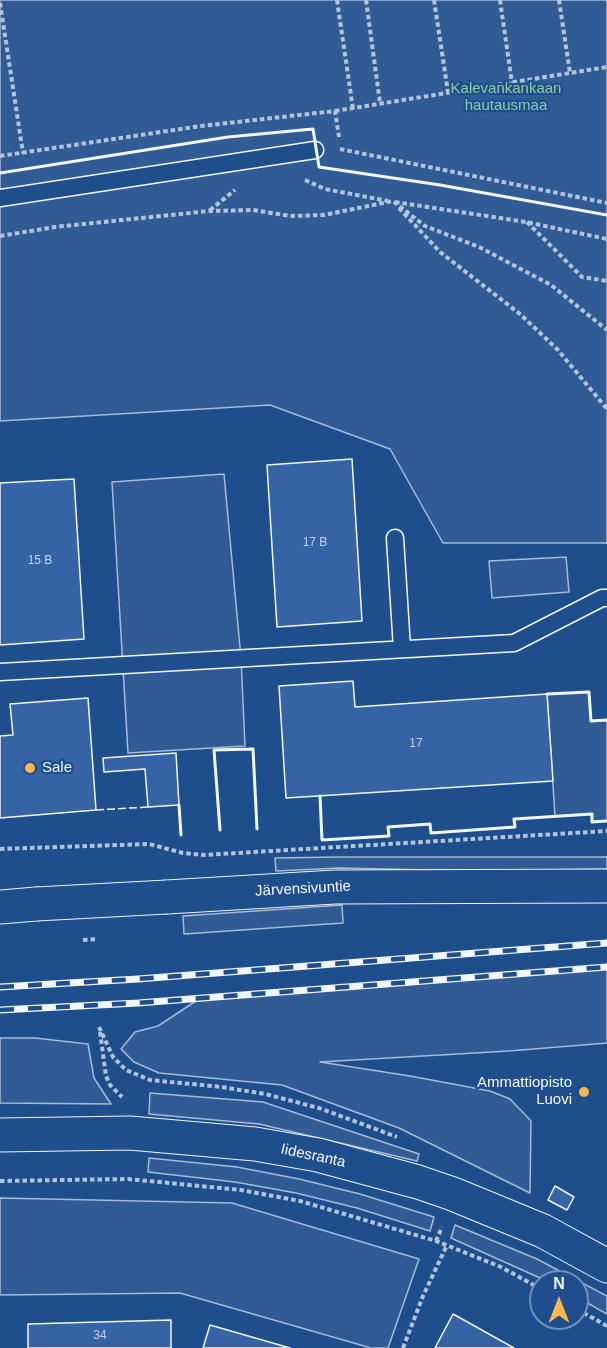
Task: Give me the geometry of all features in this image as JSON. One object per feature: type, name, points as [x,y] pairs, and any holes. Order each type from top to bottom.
[{"type":"main road","name":"Järvensivuntie","points":[[0,907],[335,887],[607,885]]},
{"type":"main road","name":"Iidesranta","points":[[0,1135],[130,1133],[255,1144],[318,1155],[418,1182],[453,1194],[543,1232],[607,1266]]},
{"type":"lane","points":[[0,198],[315,150]]},
{"type":"lane","points":[[396,538],[402,649]]},
{"type":"lane","points":[[0,672],[514,643],[602,598],[607,598]]},
{"type":"path","points":[[337,0],[353,109]]},
{"type":"path","points":[[366,0],[380,103]]},
{"type":"path","points":[[434,0],[448,92]]},
{"type":"path","points":[[500,0],[512,82]]},
{"type":"path","points":[[559,0],[570,73]]},
{"type":"path","points":[[0,3],[23,153]]},
{"type":"path","points":[[0,156],[201,126],[353,109],[607,67]]},
{"type":"path","points":[[335,111],[340,150],[607,203]]},
{"type":"path","points":[[276,156],[300,177],[325,189],[526,222],[607,239]]},
{"type":"path","points":[[393,201],[440,252],[520,314],[558,350],[607,409]]},
{"type":"path","points":[[0,236],[56,227],[209,211],[253,210],[290,216],[324,215],[393,201],[425,226],[479,247],[550,285],[607,330]]},
{"type":"path","points":[[526,222],[582,277],[607,281]]},
{"type":"path","points":[[0,849],[148,844],[183,853],[204,855],[607,831]]},
{"type":"path","points":[[124,1098],[110,1085],[106,1076],[99,1027],[113,1057],[126,1070],[150,1080],[265,1094],[319,1108],[402,1139]]},
{"type":"path","points":[[0,1180],[128,1179],[241,1190],[300,1201],[447,1245],[501,1267],[529,1282]]},
{"type":"path","points":[[403,1348],[423,1296],[447,1245]]},
{"type":"path","points":[[589,1316],[607,1326]]},
{"type":"shaded area","points":[[0,0],[607,0],[607,543],[443,543],[390,449],[270,405],[0,421]]},
{"type":"shaded area","points":[[224,474],[241,658],[245,746],[128,753],[112,482]]},
{"type":"shaded area","points":[[566,557],[569,592],[492,598],[489,561]]},
{"type":"shaded area","points":[[589,692],[591,721],[607,720],[607,821],[592,822],[591,814],[555,816],[547,694]]},
{"type":"shaded area","points":[[607,857],[607,869],[478,871],[339,868],[276,871],[275,858]]},
{"type":"shaded area","points":[[342,905],[343,923],[184,934],[183,916]]},
{"type":"shaded area","points":[[607,968],[607,1043],[320,1062],[490,1091],[510,1099],[531,1121],[530,1193],[399,1128],[282,1085],[159,1073],[134,1062],[121,1049],[135,1032],[158,1026],[202,997]]},
{"type":"shaded area","points":[[0,1038],[35,1038],[88,1044],[94,1078],[111,1104],[0,1103]]},
{"type":"shaded area","points":[[150,1093],[263,1102],[419,1154],[417,1161],[259,1124],[149,1114]]},
{"type":"shaded area","points":[[149,1158],[237,1167],[299,1179],[360,1194],[434,1217],[430,1231],[357,1208],[296,1193],[235,1182],[148,1172]]},
{"type":"shaded area","points":[[0,1198],[232,1203],[419,1259],[388,1348],[371,1348],[180,1293],[0,1295]]},
{"type":"shaded area","points":[[455,1225],[558,1270],[529,1270],[529,1273],[451,1238]]},
{"type":"shaded area","points":[[589,1286],[607,1296],[607,1314],[589,1304]]},
{"type":"building","points":[[352,459],[362,621],[277,627],[267,465]]},
{"type":"building","points":[[74,479],[84,639],[0,645],[0,483]]},
{"type":"building","points":[[353,681],[355,707],[547,694],[553,781],[286,798],[279,686]]},
{"type":"building","points":[[88,698],[96,810],[0,818],[0,736],[13,735],[10,704]]},
{"type":"building","points":[[176,753],[179,805],[148,807],[145,769],[104,772],[103,758]]},
{"type":"building","points":[[555,1186],[574,1197],[567,1210],[548,1200]]},
{"type":"building","points":[[453,1314],[514,1348],[435,1348]]},
{"type":"building","points":[[171,1320],[171,1348],[28,1348],[28,1324]]},
{"type":"building","points":[[210,1325],[290,1348],[203,1348]]},
{"type":"railway","points":[[0,987],[138,979],[607,943]]},
{"type":"railway","points":[[0,1010],[138,1003],[607,967]]},
{"type":"fence","points":[[96,810],[148,807]]},
{"type":"wall","points":[[0,173],[228,137],[313,129],[319,167],[440,185],[607,215]]},
{"type":"wall","points":[[547,694],[589,692],[591,721],[607,720]]},
{"type":"wall","points":[[220,830],[214,750],[253,749],[257,829]]},
{"type":"wall","points":[[320,796],[322,840],[389,836],[388,827],[430,824],[431,833],[515,827],[514,819],[592,814],[592,822],[607,821]]},
{"type":"wall","points":[[179,805],[181,835]]},
{"type":"place","name":"Sale","points":[[30,768]]},
{"type":"place","name":"Ammattiopisto Luovi","points":[[584,1092]]},
{"type":"park label","name":"Kalevankankaan hautausmaa","points":[[506,98]]}]
